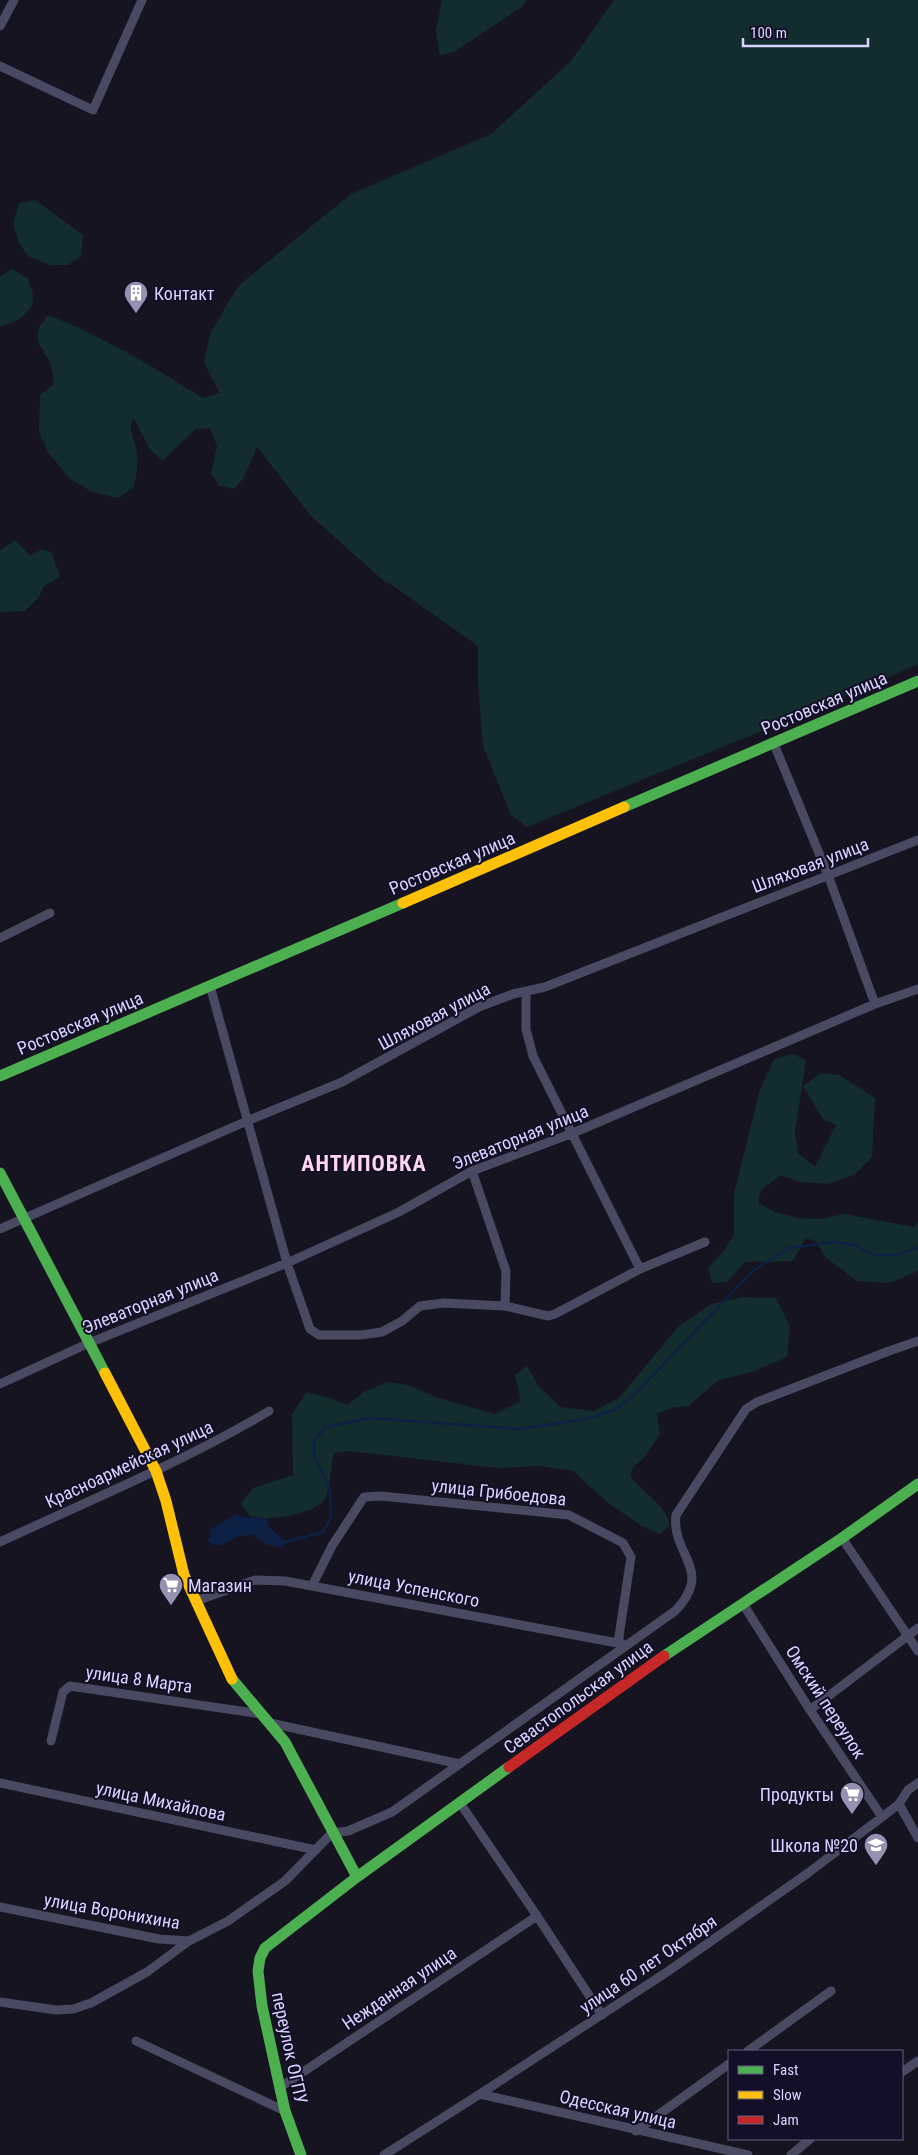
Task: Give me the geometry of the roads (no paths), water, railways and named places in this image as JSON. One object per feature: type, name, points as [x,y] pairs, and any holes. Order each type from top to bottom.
[{"type":"street","points":[[0,26],[14,0]]},
{"type":"street","points":[[0,66],[93,110],[142,0]]},
{"type":"street","name":"Ростовская улица","points":[[0,1076],[918,682]]},
{"type":"street","points":[[774,744],[828,875],[874,1004]]},
{"type":"street","name":"Шляховая улица","points":[[0,1229],[246,1121],[342,1082],[501,998],[545,987],[918,840]]},
{"type":"street","points":[[0,938],[50,913]]},
{"type":"street","points":[[210,986],[287,1263],[310,1329],[319,1335],[360,1335],[382,1332],[402,1321],[420,1306],[444,1303],[505,1306],[541,1315],[555,1314],[640,1269],[705,1242]]},
{"type":"street","name":"Элеваторная улица","points":[[0,1384],[89,1342],[287,1263],[399,1212],[472,1171],[574,1133],[874,1004],[918,989]]},
{"type":"street","points":[[526,992],[526,1029],[533,1056],[574,1133],[640,1269]]},
{"type":"street","points":[[472,1171],[506,1271],[505,1306]]},
{"type":"street","points":[[0,1173],[156,1471],[166,1501],[184,1575],[231,1678],[285,1742],[332,1834],[357,1877]]},
{"type":"street","points":[[332,1834],[348,1831],[392,1812],[675,1611],[691,1591],[691,1572],[677,1533],[676,1515],[746,1409],[757,1402],[889,1351],[918,1342]]},
{"type":"street","name":"Красноармейская улица","points":[[0,1542],[156,1471],[232,1433],[269,1411]]},
{"type":"street","name":"Севастопольская улица","points":[[265,1948],[357,1877],[659,1659],[842,1538],[918,1484]]},
{"type":"street","name":"улица Грибоедова","points":[[312,1586],[332,1546],[364,1497],[380,1496],[569,1515],[623,1543],[631,1557],[618,1643]]},
{"type":"street","points":[[842,1538],[918,1651]]},
{"type":"street","name":"улица Успенского","points":[[196,1602],[255,1580],[285,1580],[628,1645]]},
{"type":"street","name":"Омский переулок","points":[[743,1604],[810,1710],[882,1817]]},
{"type":"street","points":[[810,1710],[918,1628]]},
{"type":"street","name":"улица 8 Марта","points":[[51,1741],[63,1692],[70,1686],[261,1714]]},
{"type":"street","points":[[270,1723],[460,1764]]},
{"type":"street","name":"улица Михайлова","points":[[0,1783],[316,1850]]},
{"type":"street","name":"улица 60 лет Октября","points":[[384,2155],[667,1972],[785,1889],[882,1817],[899,1804],[908,1790],[918,1783]]},
{"type":"street","points":[[460,1803],[538,1916],[602,2015]]},
{"type":"street","points":[[899,1804],[918,1838]]},
{"type":"street","name":"улица Воронихина","points":[[0,1907],[160,1938],[190,1941],[228,1921],[285,1881],[332,1834]]},
{"type":"street","name":"Нежданная улица","points":[[279,2088],[538,1916]]},
{"type":"street","points":[[0,2002],[56,2010],[74,2009],[91,2003],[147,1972],[190,1941]]},
{"type":"street","name":"переулок ОГПУ","points":[[265,1948],[259,1964],[259,1989],[279,2088],[301,2155]]},
{"type":"street","points":[[749,2050],[831,1991]]},
{"type":"street","points":[[136,2041],[285,2111]]},
{"type":"street","points":[[903,2071],[918,2061]]},
{"type":"street","points":[[636,2131],[728,2065]]},
{"type":"street","name":"Одесская улица","points":[[480,2094],[748,2155]]},
{"type":"street","points":[[791,2155],[809,2140]]},
{"type":"water","points":[[236,1514],[244,1517],[267,1519],[268,1526],[286,1542],[282,1547],[268,1545],[253,1535],[239,1536],[219,1546],[208,1542],[211,1529]]},
{"type":"waterway","points":[[286,1542],[323,1532],[331,1517],[330,1490],[314,1455],[314,1440],[326,1427],[370,1418],[519,1429],[586,1419],[615,1410],[635,1394],[753,1271],[789,1248],[835,1242],[855,1245],[874,1255],[896,1255],[918,1248]]},
{"type":"place","name":"Контакт","points":[[136,314]]},
{"type":"place","name":"Магазин","points":[[171,1606]]},
{"type":"place","name":"Продукты","points":[[852,1815]]},
{"type":"place","name":"Школа №20","points":[[876,1866]]},
{"type":"district","name":"АНТИПОВКА","points":[[364,1163]]}]
